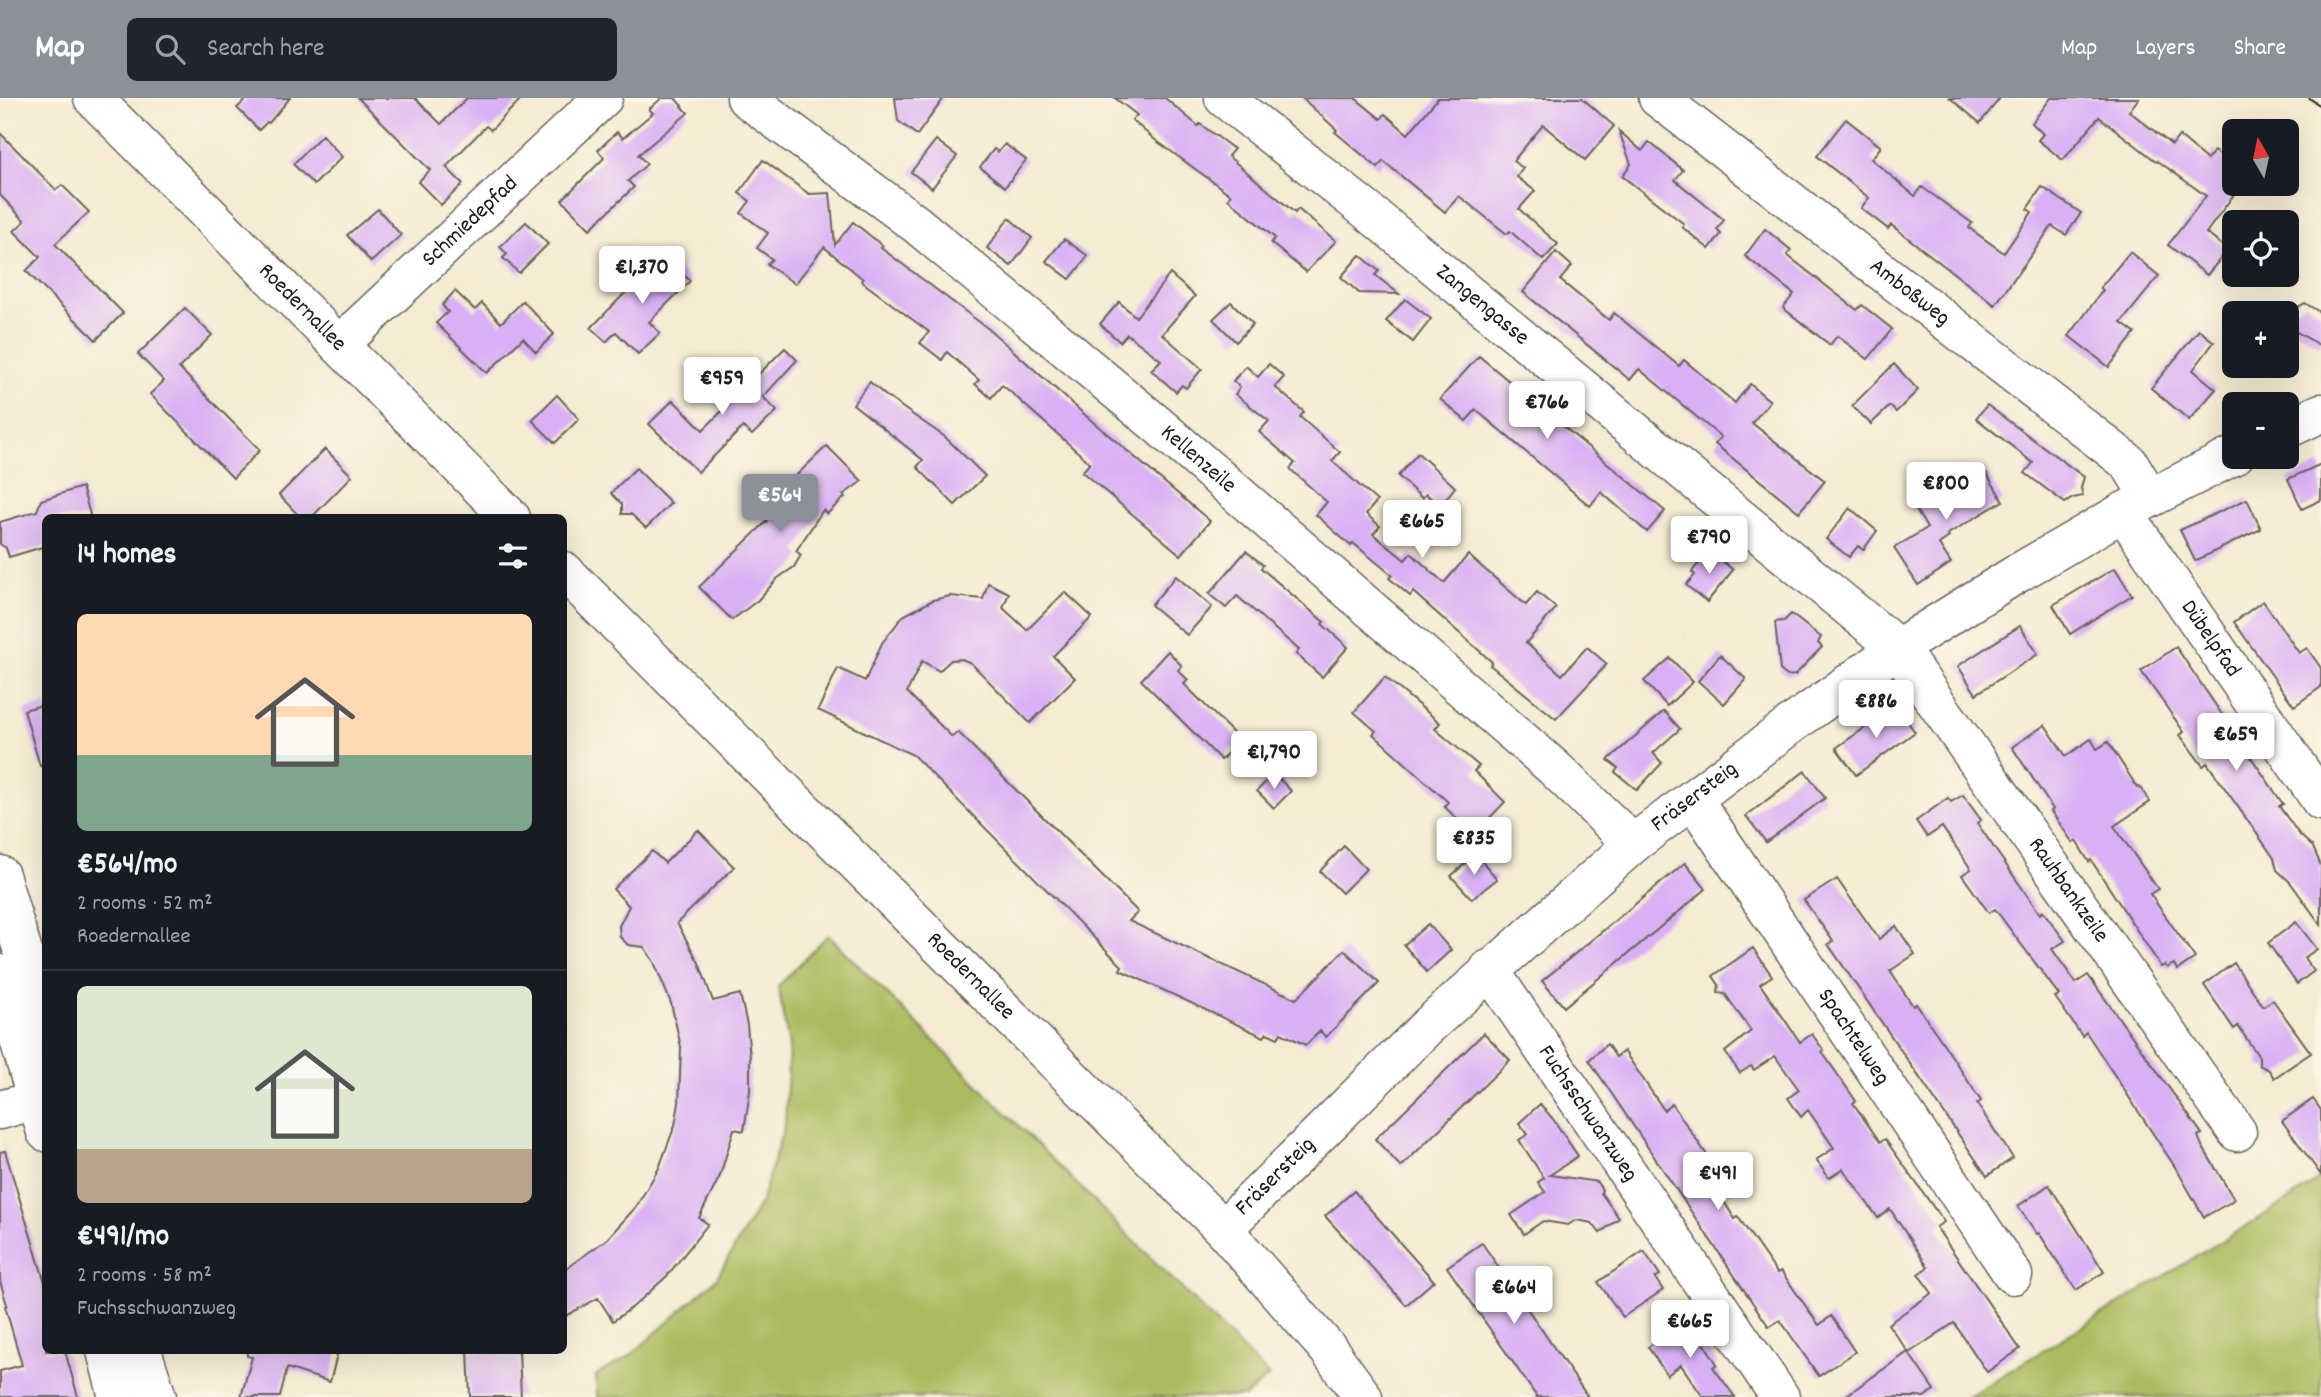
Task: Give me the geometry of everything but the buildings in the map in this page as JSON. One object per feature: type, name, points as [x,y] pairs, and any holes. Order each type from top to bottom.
[{"type":"street","name":"Roedernallee","points":[[93,98],[507,514]]},
{"type":"street","name":"Schmiedepfad","points":[[339,345],[603,98]]},
{"type":"street","name":"Kellenzeile","points":[[746,98],[916,224],[1158,426],[1553,767],[1633,844]]},
{"type":"street","name":"Zangengasse","points":[[1224,98],[1365,209],[1898,648]]},
{"type":"street","name":"Amboßweg","points":[[1658,98],[2130,463],[2136,505]]},
{"type":"street","points":[[2299,423],[2321,413]]},
{"type":"street","name":"Fräsersteig","points":[[1223,1230],[1429,1024],[1633,844],[1789,726],[1898,648],[2018,573],[2136,505],[2222,462]]},
{"type":"street","name":"Dübelpfad","points":[[2136,505],[2321,801]]},
{"type":"street","name":"Roedernallee","points":[[567,574],[1223,1230],[1312,1329],[1363,1397]]},
{"type":"street","name":"Rauhbankzeile","points":[[1898,648],[2237,1132]]},
{"type":"street","name":"Spachtelweg","points":[[1693,799],[2013,1275]]},
{"type":"street","points":[[0,875],[42,1016]]},
{"type":"street","name":"Fuchsschwanzweg","points":[[1489,969],[1780,1397]]},
{"type":"street","points":[[0,974],[41,1116],[0,1110]]},
{"type":"street","points":[[107,1354],[118,1397]]},
{"type":"street","points":[[143,1354],[157,1397]]},
{"type":"green space","points":[[828,935],[1269,1376],[1245,1397],[597,1397],[596,1375],[630,1356],[716,1279],[761,1202],[785,1123],[789,1046],[778,986]]},
{"type":"green space","points":[[2321,1178],[2321,1397],[1967,1397],[2290,1199]]},
{"type":"tram line","points":[[2309,98],[2321,106]]}]
